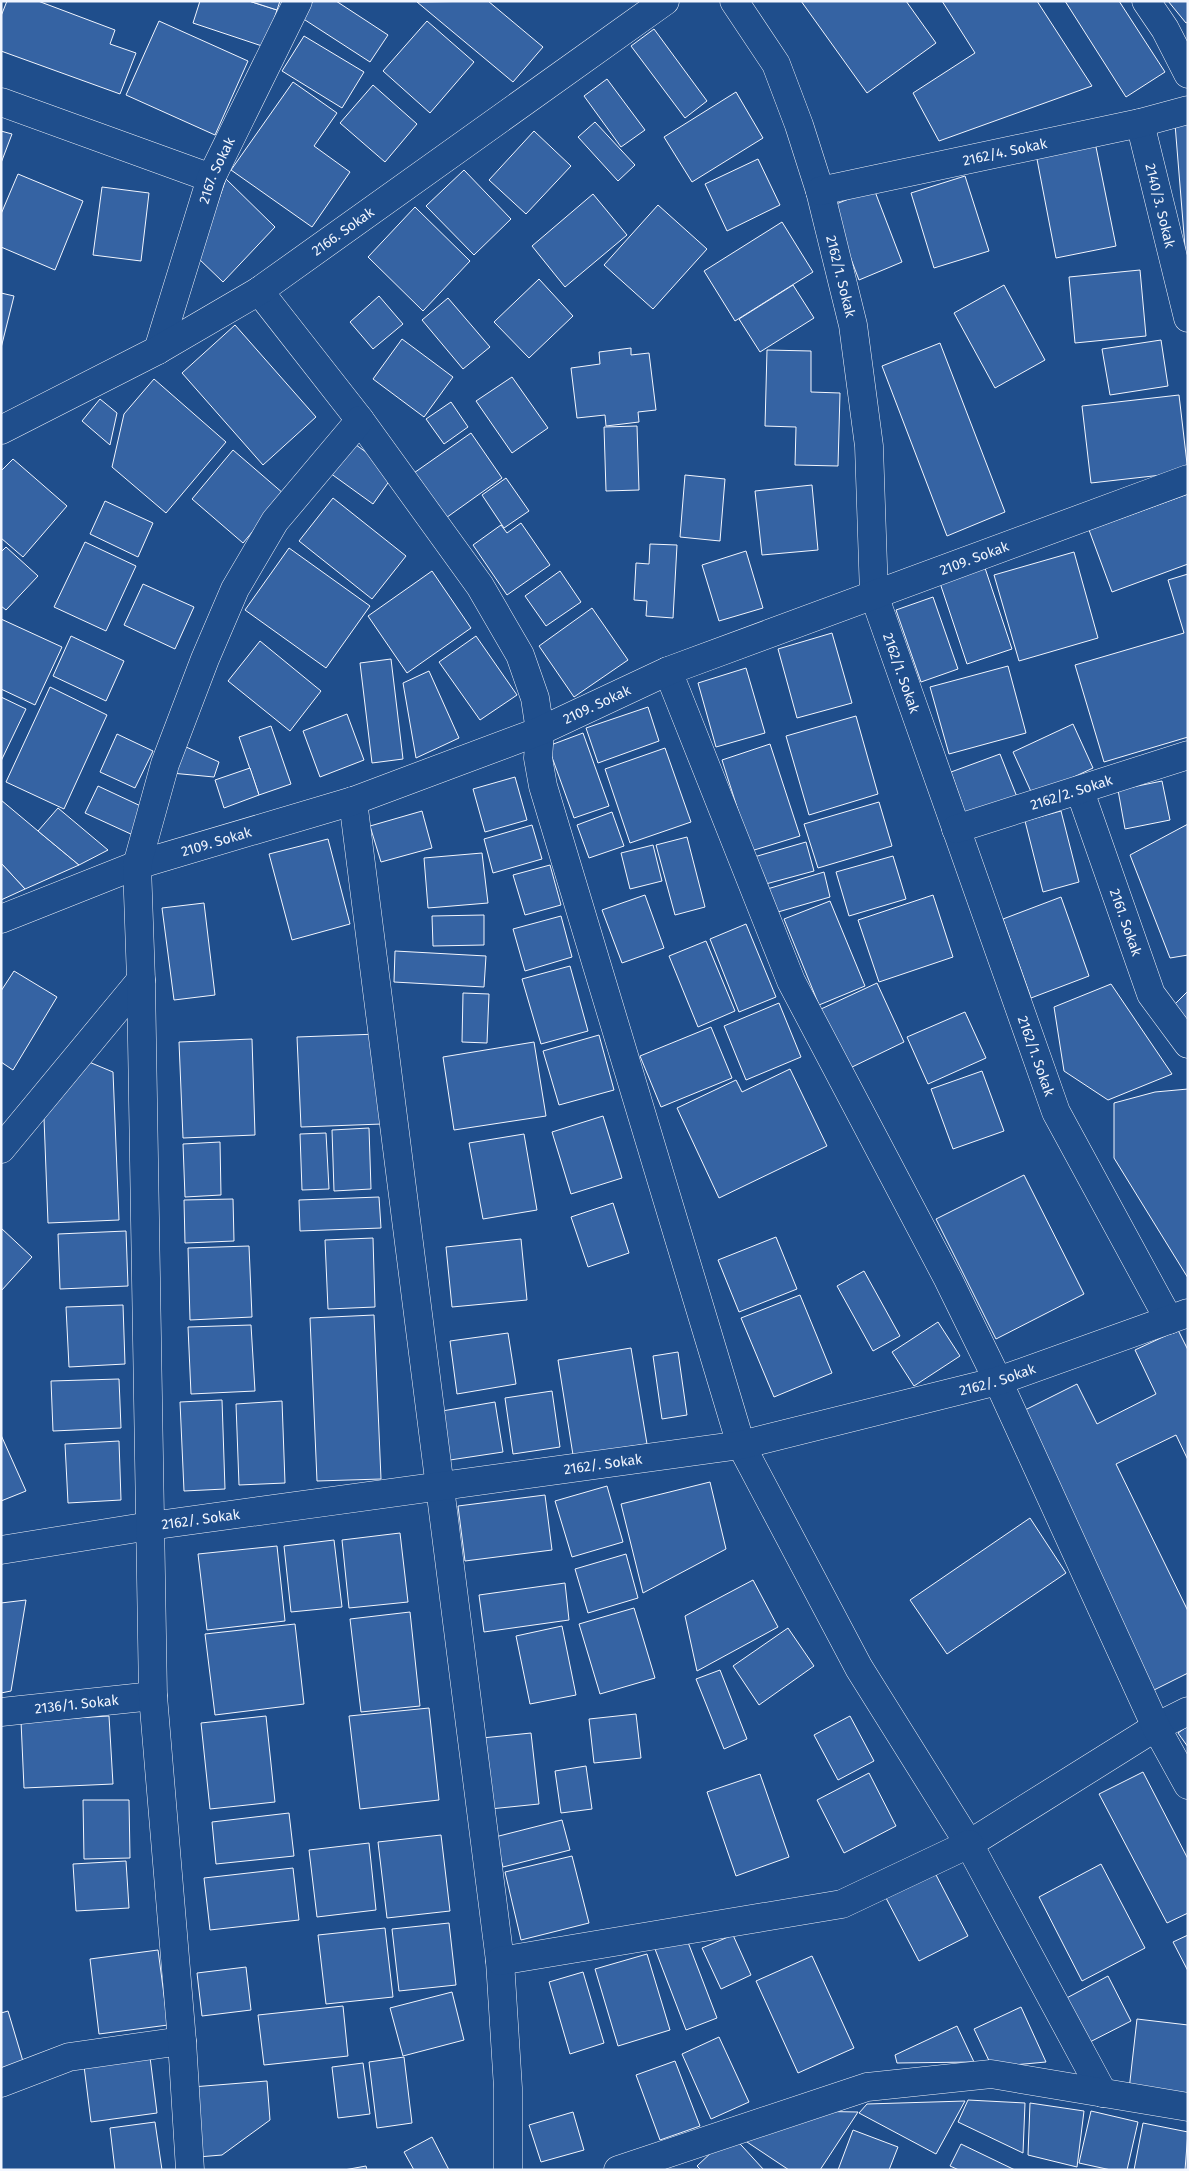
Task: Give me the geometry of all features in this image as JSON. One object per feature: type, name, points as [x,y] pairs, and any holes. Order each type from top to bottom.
[{"type":"street","name":"2167. Sokak","points":[[158,350],[211,178],[298,1]]},
{"type":"street","name":"2166. Sokak","points":[[1,430],[158,350],[259,291],[665,1]]},
{"type":"street","name":"2162/1. Sokak","points":[[734,1],[776,64],[820,190],[853,324],[869,446],[874,595],[1056,1112],[1179,1316]]},
{"type":"street","points":[[1146,1],[1165,29],[1188,74]]},
{"type":"street","points":[[1,102],[211,178]]},
{"type":"street","name":"2162/4. Sokak","points":[[820,190],[1140,124],[1188,110]]},
{"type":"street","name":"2140/3. Sokak","points":[[1140,124],[1188,318]]},
{"type":"street","points":[[259,291],[360,420],[480,586],[515,646],[535,698],[540,731],[538,758],[543,786],[741,1445],[859,1668],[969,1844],[1103,2093]]},
{"type":"street","points":[[190,2170],[182,2041],[153,1696],[142,980],[137,864],[165,764],[205,659],[235,590],[275,521],[360,420]]},
{"type":"street","name":"2109. Sokak","points":[[1,919],[137,864],[353,801],[540,731],[668,671],[1188,479]]},
{"type":"street","points":[[668,671],[792,981],[948,1279],[998,1381],[1156,1727],[1188,1785]]},
{"type":"street","name":"2162/2. Sokak","points":[[956,829],[1188,755]]},
{"type":"street","name":"2161. Sokak","points":[[1080,791],[1151,994],[1188,1044]]},
{"type":"street","points":[[353,801],[500,1961],[508,2088],[508,2170]]},
{"type":"street","points":[[1,1149],[142,980]]},
{"type":"street","name":"2162/. Sokak","points":[[1,1550],[150,1526],[741,1445],[998,1381],[1179,1316]]},
{"type":"street","name":"2136/1. Sokak","points":[[1,1712],[153,1696]]},
{"type":"street","points":[[500,1961],[842,1904],[969,1844],[1156,1727],[1188,1711]]},
{"type":"street","points":[[1,2083],[69,2056],[182,2041]]},
{"type":"street","points":[[618,2170],[683,2161],[867,2087],[991,2074],[1188,2107]]},
{"type":"building","points":[[7,1],[38,1],[115,30],[110,44],[136,53],[120,94],[1,51],[1,16]]},
{"type":"building","points":[[200,1],[249,1],[277,10],[265,47],[193,23]]},
{"type":"building","points":[[249,1],[280,1],[277,10]]},
{"type":"building","points":[[313,1],[336,1],[388,35],[370,62],[302,18]]},
{"type":"building","points":[[488,1],[543,47],[513,82],[417,2]]},
{"type":"building","points":[[801,1],[906,1],[936,43],[867,93]]},
{"type":"building","points":[[942,1],[1037,1],[1092,86],[939,141],[913,93],[975,53]]},
{"type":"building","points":[[1065,1],[1119,1],[1165,72],[1126,97]]},
{"type":"building","points":[[1168,1],[1188,1],[1188,22],[1186,23]]},
{"type":"building","points":[[159,21],[248,61],[215,135],[126,95]]},
{"type":"building","points":[[427,21],[474,62],[430,113],[383,71]]},
{"type":"building","points":[[654,29],[707,101],[685,118],[631,46]]},
{"type":"building","points":[[304,36],[364,72],[342,108],[282,71]]},
{"type":"building","points":[[607,79],[645,130],[621,147],[584,96]]},
{"type":"building","points":[[293,82],[337,113],[314,146],[350,172],[312,227],[231,170]]},
{"type":"building","points":[[373,85],[417,124],[385,162],[340,123]]},
{"type":"building","points":[[736,92],[763,138],[692,182],[664,137]]},
{"type":"building","points":[[595,122],[635,165],[618,181],[578,137]]},
{"type":"building","points":[[1188,123],[1188,284],[1175,124]]},
{"type":"building","points":[[1,131],[12,134],[1,163]]},
{"type":"building","points":[[534,131],[571,166],[526,214],[489,180]]},
{"type":"building","points":[[1095,142],[1116,246],[1056,258],[1036,154]]},
{"type":"building","points":[[758,159],[780,205],[727,231],[705,184]]},
{"type":"building","points":[[464,170],[511,219],[474,255],[426,206]]},
{"type":"building","points":[[18,174],[83,201],[55,270],[1,247],[1,214]]},
{"type":"building","points":[[965,176],[989,251],[934,268],[911,193]]},
{"type":"building","points":[[226,179],[275,227],[223,282],[198,258]]},
{"type":"building","points":[[102,187],[149,193],[141,261],[93,255]]},
{"type":"building","points":[[874,189],[902,262],[859,280],[831,206]]},
{"type":"building","points":[[593,194],[627,235],[565,287],[532,246]]},
{"type":"building","points":[[658,205],[707,249],[653,309],[604,265]]},
{"type":"building","points":[[415,207],[470,261],[423,311],[368,257]]},
{"type":"building","points":[[782,222],[813,272],[735,321],[704,271]]},
{"type":"building","points":[[1140,270],[1146,336],[1075,343],[1069,277]]},
{"type":"building","points":[[539,279],[573,316],[529,358],[494,322]]},
{"type":"building","points":[[793,285],[814,318],[760,352],[739,319]]},
{"type":"building","points":[[1004,285],[1045,360],[995,388],[954,313]]},
{"type":"building","points":[[1,293],[14,296],[1,348]]},
{"type":"building","points":[[379,296],[403,324],[373,349],[350,322]]},
{"type":"building","points":[[448,298],[490,347],[463,369],[422,320]]},
{"type":"building","points":[[235,325],[316,417],[263,465],[182,373]]},
{"type":"building","points":[[402,339],[453,377],[424,417],[373,379]]},
{"type":"building","points":[[1161,340],[1168,386],[1110,395],[1102,349]]},
{"type":"building","points":[[940,343],[1005,512],[947,536],[882,366]]},
{"type":"building","points":[[631,348],[631,355],[649,353],[656,410],[638,412],[639,422],[606,426],[605,415],[577,418],[571,368],[600,364],[599,352]]},
{"type":"building","points":[[767,350],[811,351],[811,392],[840,393],[838,466],[795,465],[796,427],[765,426]]},
{"type":"building","points":[[512,377],[548,428],[512,453],[476,401]]},
{"type":"building","points":[[154,379],[226,442],[166,513],[112,467],[124,414]]},
{"type":"building","points":[[1179,395],[1188,472],[1091,483],[1082,406]]},
{"type":"building","points":[[100,399],[117,413],[110,445],[82,421]]},
{"type":"building","points":[[451,402],[468,427],[444,444],[426,419]]},
{"type":"building","points":[[637,426],[639,490],[606,491],[604,427]]},
{"type":"building","points":[[471,433],[502,478],[443,520],[411,475]]},
{"type":"building","points":[[352,442],[395,473],[373,504],[330,473]]},
{"type":"building","points":[[233,450],[284,494],[243,543],[192,499]]},
{"type":"building","points":[[13,459],[67,506],[23,557],[1,538],[1,471]]},
{"type":"building","points":[[685,475],[725,479],[720,541],[680,537]]},
{"type":"building","points":[[506,478],[529,511],[504,528],[482,495]]},
{"type":"building","points":[[812,485],[818,550],[762,555],[755,491]]},
{"type":"building","points":[[1188,494],[1188,564],[1112,592],[1089,530]]},
{"type":"building","points":[[333,498],[406,556],[372,599],[299,541]]},
{"type":"building","points":[[105,501],[153,523],[138,557],[90,534]]},
{"type":"building","points":[[521,523],[550,565],[507,595],[473,545],[501,525],[507,533]]},
{"type":"building","points":[[85,542],[136,566],[106,631],[54,607]]},
{"type":"building","points":[[650,544],[677,545],[673,618],[646,616],[647,601],[634,600],[636,563],[649,564]]},
{"type":"building","points":[[6,547],[38,576],[6,610],[1,606],[1,552]]},
{"type":"building","points":[[289,548],[370,606],[326,668],[245,610]]},
{"type":"building","points":[[746,551],[763,608],[719,621],[702,565]]},
{"type":"building","points":[[1074,552],[1098,638],[1019,661],[994,575]]},
{"type":"building","points":[[985,568],[1012,649],[967,664],[940,583]]},
{"type":"building","points":[[432,571],[471,628],[407,673],[368,616]]},
{"type":"building","points":[[560,571],[581,602],[546,626],[525,596]]},
{"type":"building","points":[[1188,574],[1188,737],[1104,762],[1075,665],[1184,633],[1168,580]]},
{"type":"building","points":[[143,584],[194,607],[175,649],[124,625]]},
{"type":"building","points":[[933,597],[958,669],[921,682],[896,610]]},
{"type":"building","points":[[592,608],[628,660],[574,697],[539,646]]},
{"type":"building","points":[[1,619],[62,647],[35,705],[1,689]]},
{"type":"building","points":[[832,633],[852,703],[797,718],[778,649]]},
{"type":"building","points":[[71,636],[124,661],[106,701],[53,676]]},
{"type":"building","points":[[476,636],[517,695],[480,720],[439,662]]},
{"type":"building","points":[[260,641],[321,691],[290,731],[228,681]]},
{"type":"building","points":[[391,659],[403,759],[372,763],[360,663]]},
{"type":"building","points":[[1008,666],[1026,733],[949,754],[930,687]]},
{"type":"building","points":[[746,668],[765,733],[716,747],[698,683]]},
{"type":"building","points":[[429,671],[459,738],[416,758],[403,683]]},
{"type":"building","points":[[50,687],[107,715],[64,809],[6,782]]},
{"type":"building","points":[[1,697],[26,709],[1,761]]},
{"type":"building","points":[[648,707],[659,741],[598,763],[586,728]]},
{"type":"building","points":[[347,714],[364,760],[320,777],[303,731]]},
{"type":"building","points":[[856,716],[878,794],[809,815],[786,736]]},
{"type":"building","points":[[1073,724],[1093,768],[1033,796],[1013,752]]},
{"type":"building","points":[[271,726],[291,784],[259,795],[239,737]]},
{"type":"building","points":[[583,733],[609,806],[574,818],[548,746]]},
{"type":"building","points":[[117,734],[153,751],[135,788],[100,772]]},
{"type":"building","points":[[770,744],[800,836],[751,851],[722,760]]},
{"type":"building","points":[[184,746],[219,762],[214,777],[171,773]]},
{"type":"building","points":[[665,748],[691,822],[630,843],[605,769]]},
{"type":"building","points":[[1000,754],[1017,797],[966,816],[951,772]]},
{"type":"building","points":[[250,768],[259,795],[224,808],[215,780]]},
{"type":"building","points":[[515,777],[527,820],[485,832],[473,789]]},
{"type":"building","points":[[1162,781],[1170,820],[1125,829],[1118,790]]},
{"type":"building","points":[[98,786],[145,808],[133,835],[85,813]]},
{"type":"building","points":[[1,800],[79,865],[25,889],[1,863]]},
{"type":"building","points":[[879,802],[892,846],[818,868],[804,824]]},
{"type":"building","points":[[58,808],[108,850],[79,865],[38,831]]},
{"type":"building","points":[[422,811],[432,848],[381,862],[370,826]]},
{"type":"building","points":[[1061,811],[1079,882],[1043,892],[1025,821]]},
{"type":"building","points":[[612,812],[624,846],[589,858],[577,825]]},
{"type":"building","points":[[1188,824],[1188,955],[1170,958],[1130,855]]},
{"type":"building","points":[[532,825],[542,859],[493,873],[484,839]]},
{"type":"building","points":[[687,837],[705,907],[675,915],[656,845]]},
{"type":"building","points":[[328,839],[350,924],[292,940],[269,854]]},
{"type":"building","points":[[806,842],[814,871],[762,885],[754,857]]},
{"type":"building","points":[[653,845],[662,881],[630,889],[621,853]]},
{"type":"building","points":[[482,853],[488,903],[428,908],[424,858]]},
{"type":"building","points":[[893,856],[906,899],[849,916],[836,872]]},
{"type":"building","points":[[1,863],[25,889],[1,900]]},
{"type":"building","points":[[550,865],[561,905],[525,915],[513,875]]},
{"type":"building","points":[[824,872],[830,897],[771,914],[764,890]]},
{"type":"building","points":[[645,895],[664,948],[622,963],[602,910]]},
{"type":"building","points":[[933,895],[953,957],[879,982],[858,920]]},
{"type":"building","points":[[1061,897],[1089,976],[1031,998],[1003,919]]},
{"type":"building","points":[[830,901],[865,986],[819,1005],[784,919]]},
{"type":"building","points":[[204,903],[215,995],[174,1000],[162,908]]},
{"type":"building","points":[[484,915],[484,945],[433,946],[432,916]]},
{"type":"building","points":[[561,916],[572,957],[525,971],[513,929]]},
{"type":"building","points":[[746,924],[776,997],[739,1012],[710,939]]},
{"type":"building","points":[[706,941],[735,1011],[698,1027],[669,956]]},
{"type":"building","points":[[395,951],[486,956],[484,987],[394,982]]},
{"type":"building","points":[[570,966],[588,1031],[541,1044],[522,979]]},
{"type":"building","points":[[14,971],[57,997],[13,1070],[1,1062],[1,991]]},
{"type":"building","points":[[877,983],[904,1042],[850,1068],[821,1009]]},
{"type":"building","points":[[1111,984],[1172,1074],[1108,1100],[1064,1071],[1054,1007]]},
{"type":"building","points":[[1188,991],[1188,1021],[1175,1004]]},
{"type":"building","points":[[463,993],[489,994],[487,1043],[462,1042]]},
{"type":"building","points":[[779,1003],[801,1057],[746,1080],[724,1026]]},
{"type":"building","points":[[965,1012],[986,1058],[928,1084],[907,1037]]},
{"type":"building","points":[[711,1027],[732,1078],[661,1107],[640,1056]]},
{"type":"building","points":[[378,1034],[382,1124],[301,1127],[297,1037]]},
{"type":"building","points":[[599,1035],[614,1090],[559,1105],[543,1051]]},
{"type":"building","points":[[252,1039],[255,1135],[183,1138],[179,1042]]},
{"type":"building","points":[[534,1042],[546,1116],[454,1130],[443,1057]]},
{"type":"building","points":[[89,1062],[113,1072],[119,1220],[48,1223],[44,1118]]},
{"type":"building","points":[[790,1069],[827,1146],[719,1198],[677,1108],[736,1080],[742,1092]]},
{"type":"building","points":[[982,1071],[1004,1131],[953,1149],[931,1089]]},
{"type":"building","points":[[1188,1089],[1188,1278],[1114,1158],[1114,1103],[1155,1092]]},
{"type":"building","points":[[603,1116],[622,1178],[571,1194],[552,1132]]},
{"type":"building","points":[[369,1128],[371,1189],[334,1191],[332,1130]]},
{"type":"building","points":[[326,1133],[329,1189],[302,1190],[300,1134]]},
{"type":"building","points":[[524,1134],[537,1210],[483,1219],[469,1143]]},
{"type":"building","points":[[220,1142],[221,1195],[185,1197],[183,1144]]},
{"type":"building","points":[[1024,1175],[1084,1294],[996,1339],[936,1219]]},
{"type":"building","points":[[379,1197],[381,1228],[300,1231],[299,1200]]},
{"type":"building","points":[[233,1199],[234,1241],[185,1243],[184,1200]]},
{"type":"building","points":[[613,1203],[629,1253],[588,1267],[571,1217]]},
{"type":"building","points":[[1,1228],[32,1257],[1,1291]]},
{"type":"building","points":[[126,1231],[128,1286],[60,1289],[58,1234]]},
{"type":"building","points":[[776,1237],[797,1289],[739,1312],[718,1260]]},
{"type":"building","points":[[373,1238],[375,1307],[328,1309],[325,1240]]},
{"type":"building","points":[[521,1239],[527,1300],[452,1307],[446,1247]]},
{"type":"building","points":[[249,1246],[252,1317],[190,1320],[188,1248]]},
{"type":"building","points":[[864,1271],[900,1336],[873,1351],[837,1286]]},
{"type":"building","points":[[800,1295],[832,1373],[774,1397],[741,1318]]},
{"type":"building","points":[[123,1305],[125,1364],[69,1367],[66,1307]]},
{"type":"building","points":[[374,1315],[381,1479],[317,1481],[310,1318]]},
{"type":"building","points":[[938,1322],[960,1356],[914,1386],[892,1352]]},
{"type":"building","points":[[251,1325],[255,1391],[191,1394],[188,1327]]},
{"type":"building","points":[[1178,1330],[1188,1350],[1188,1460],[1176,1435],[1116,1464],[1188,1611],[1188,1673],[1154,1690],[1019,1413],[1077,1384],[1097,1424],[1156,1394],[1135,1350]]},
{"type":"building","points":[[508,1333],[516,1384],[457,1394],[450,1341]]},
{"type":"building","points":[[631,1348],[647,1444],[573,1455],[558,1360]]},
{"type":"building","points":[[678,1352],[687,1415],[662,1419],[653,1356]]},
{"type":"building","points":[[119,1379],[121,1428],[53,1431],[51,1381]]},
{"type":"building","points":[[552,1391],[560,1447],[513,1454],[505,1398]]},
{"type":"building","points":[[222,1400],[225,1489],[184,1491],[180,1402]]},
{"type":"building","points":[[282,1401],[285,1483],[239,1485],[236,1404]]},
{"type":"building","points":[[495,1402],[503,1452],[450,1460],[442,1411]]},
{"type":"building","points":[[1,1435],[26,1491],[1,1501]]},
{"type":"building","points":[[119,1441],[121,1500],[68,1503],[65,1444]]},
{"type":"building","points":[[710,1482],[726,1549],[643,1593],[621,1504]]},
{"type":"building","points":[[607,1486],[623,1542],[572,1557],[555,1501]]},
{"type":"building","points":[[545,1495],[552,1550],[465,1561],[458,1506]]},
{"type":"building","points":[[1030,1518],[1066,1573],[947,1654],[910,1600]]},
{"type":"building","points":[[400,1533],[408,1602],[349,1608],[342,1540]]},
{"type":"building","points":[[334,1540],[342,1607],[291,1612],[284,1546]]},
{"type":"building","points":[[277,1546],[285,1621],[207,1630],[198,1554]]},
{"type":"building","points":[[626,1554],[638,1598],[588,1613],[575,1569]]},
{"type":"building","points":[[753,1580],[778,1627],[697,1671],[685,1616]]},
{"type":"building","points":[[565,1583],[569,1620],[484,1632],[479,1595]]},
{"type":"building","points":[[26,1600],[11,1691],[1,1693],[1,1603]]},
{"type":"building","points":[[634,1608],[655,1678],[600,1694],[579,1624]]},
{"type":"building","points":[[410,1612],[420,1706],[361,1712],[350,1619]]},
{"type":"building","points":[[295,1624],[304,1704],[215,1715],[205,1634]]},
{"type":"building","points":[[562,1626],[576,1695],[530,1704],[516,1636]]},
{"type":"building","points":[[788,1628],[814,1666],[759,1705],[733,1666]]},
{"type":"building","points":[[720,1670],[747,1739],[724,1749],[696,1679]]},
{"type":"building","points":[[429,1708],[439,1800],[360,1809],[349,1716]]},
{"type":"building","points":[[636,1714],[641,1758],[594,1763],[589,1719]]},
{"type":"building","points":[[109,1716],[113,1784],[24,1788],[21,1721]]},
{"type":"building","points":[[266,1716],[275,1802],[210,1809],[201,1723]]},
{"type":"building","points":[[850,1716],[874,1761],[838,1780],[814,1735]]},
{"type":"building","points":[[1188,1726],[1188,1747],[1178,1733]]},
{"type":"building","points":[[531,1733],[539,1804],[490,1809],[482,1738]]},
{"type":"building","points":[[586,1766],[592,1809],[561,1813],[555,1771]]},
{"type":"building","points":[[1143,1772],[1188,1859],[1188,1913],[1167,1923],[1099,1794]]},
{"type":"building","points":[[869,1773],[896,1826],[844,1853],[817,1800]]},
{"type":"building","points":[[760,1774],[789,1857],[736,1876],[707,1792]]},
{"type":"building","points":[[83,1800],[129,1800],[130,1858],[84,1859]]},
{"type":"building","points":[[289,1813],[294,1856],[216,1864],[212,1822]]},
{"type":"building","points":[[562,1820],[570,1850],[503,1867],[495,1837]]},
{"type":"building","points":[[441,1835],[450,1911],[387,1918],[378,1842]]},
{"type":"building","points":[[369,1843],[376,1910],[317,1917],[309,1850]]},
{"type":"building","points":[[572,1856],[589,1923],[521,1940],[505,1872]]},
{"type":"building","points":[[126,1861],[129,1908],[76,1911],[73,1864]]},
{"type":"building","points":[[1101,1864],[1145,1948],[1082,1981],[1039,1897]]},
{"type":"building","points":[[293,1868],[299,1920],[210,1930],[204,1878]]},
{"type":"building","points":[[935,1873],[968,1936],[919,1961],[886,1898]]},
{"type":"building","points":[[449,1923],[456,1985],[399,1991],[392,1929]]},
{"type":"building","points":[[385,1928],[393,1997],[326,2004],[318,1935]]},
{"type":"building","points":[[733,1935],[751,1975],[721,1989],[702,1948]]},
{"type":"building","points":[[1188,1935],[1188,1971],[1173,1942]]},
{"type":"building","points":[[686,1937],[717,2018],[686,2030],[655,1949]]},
{"type":"building","points":[[158,1950],[168,2025],[99,2034],[90,1959]]},
{"type":"building","points":[[647,1954],[670,2030],[618,2046],[595,1969]]},
{"type":"building","points":[[812,1956],[854,2048],[798,2073],[756,1981]]},
{"type":"building","points":[[246,1967],[251,2010],[202,2016],[197,1973]]},
{"type":"building","points":[[583,1972],[604,2043],[570,2054],[549,1982]]},
{"type":"building","points":[[1108,1976],[1131,2021],[1084,2045],[1061,2001]]},
{"type":"building","points":[[452,1992],[464,2040],[403,2056],[390,2008]]},
{"type":"building","points":[[343,2006],[348,2056],[264,2065],[258,2015]]},
{"type":"building","points":[[1021,2007],[1046,2062],[992,2067],[974,2029]]},
{"type":"building","points":[[8,2011],[25,2068],[1,2075],[1,2013]]},
{"type":"building","points":[[1137,2019],[1188,2025],[1188,2097],[1129,2090]]},
{"type":"building","points":[[957,2026],[974,2062],[897,2063],[895,2055]]},
{"type":"building","points":[[719,2037],[749,2102],[711,2119],[682,2054]]},
{"type":"building","points":[[150,2057],[157,2113],[91,2122],[84,2066]]},
{"type":"building","points":[[404,2057],[412,2123],[377,2128],[369,2062]]},
{"type":"building","points":[[675,2061],[700,2126],[660,2140],[636,2075]]},
{"type":"building","points":[[363,2063],[370,2114],[338,2118],[332,2067]]},
{"type":"building","points":[[267,2081],[270,2120],[222,2155],[198,2157],[192,2087]]},
{"type":"building","points":[[968,2100],[1025,2103],[1023,2153],[958,2122]]},
{"type":"building","points":[[965,2101],[936,2154],[859,2113],[867,2104]]},
{"type":"building","points":[[1030,2103],[1084,2111],[1077,2167],[1028,2155]]},
{"type":"building","points":[[798,2111],[858,2112],[820,2170],[789,2170],[741,2138]]},
{"type":"building","points":[[1091,2111],[1138,2122],[1127,2170],[1111,2170],[1079,2163]]},
{"type":"building","points":[[573,2112],[584,2150],[541,2162],[529,2125]]},
{"type":"building","points":[[155,2122],[162,2170],[115,2170],[110,2128]]},
{"type":"building","points":[[1143,2123],[1188,2132],[1185,2170],[1134,2170]]},
{"type":"building","points":[[853,2130],[898,2147],[889,2170],[838,2170]]},
{"type":"building","points":[[731,2134],[764,2170],[701,2170],[697,2166]]},
{"type":"building","points":[[432,2137],[449,2170],[414,2170],[404,2152]]},
{"type":"building","points":[[961,2144],[1015,2170],[959,2170],[950,2166]]},
{"type":"building","points":[[366,2166],[367,2170],[344,2170]]}]
